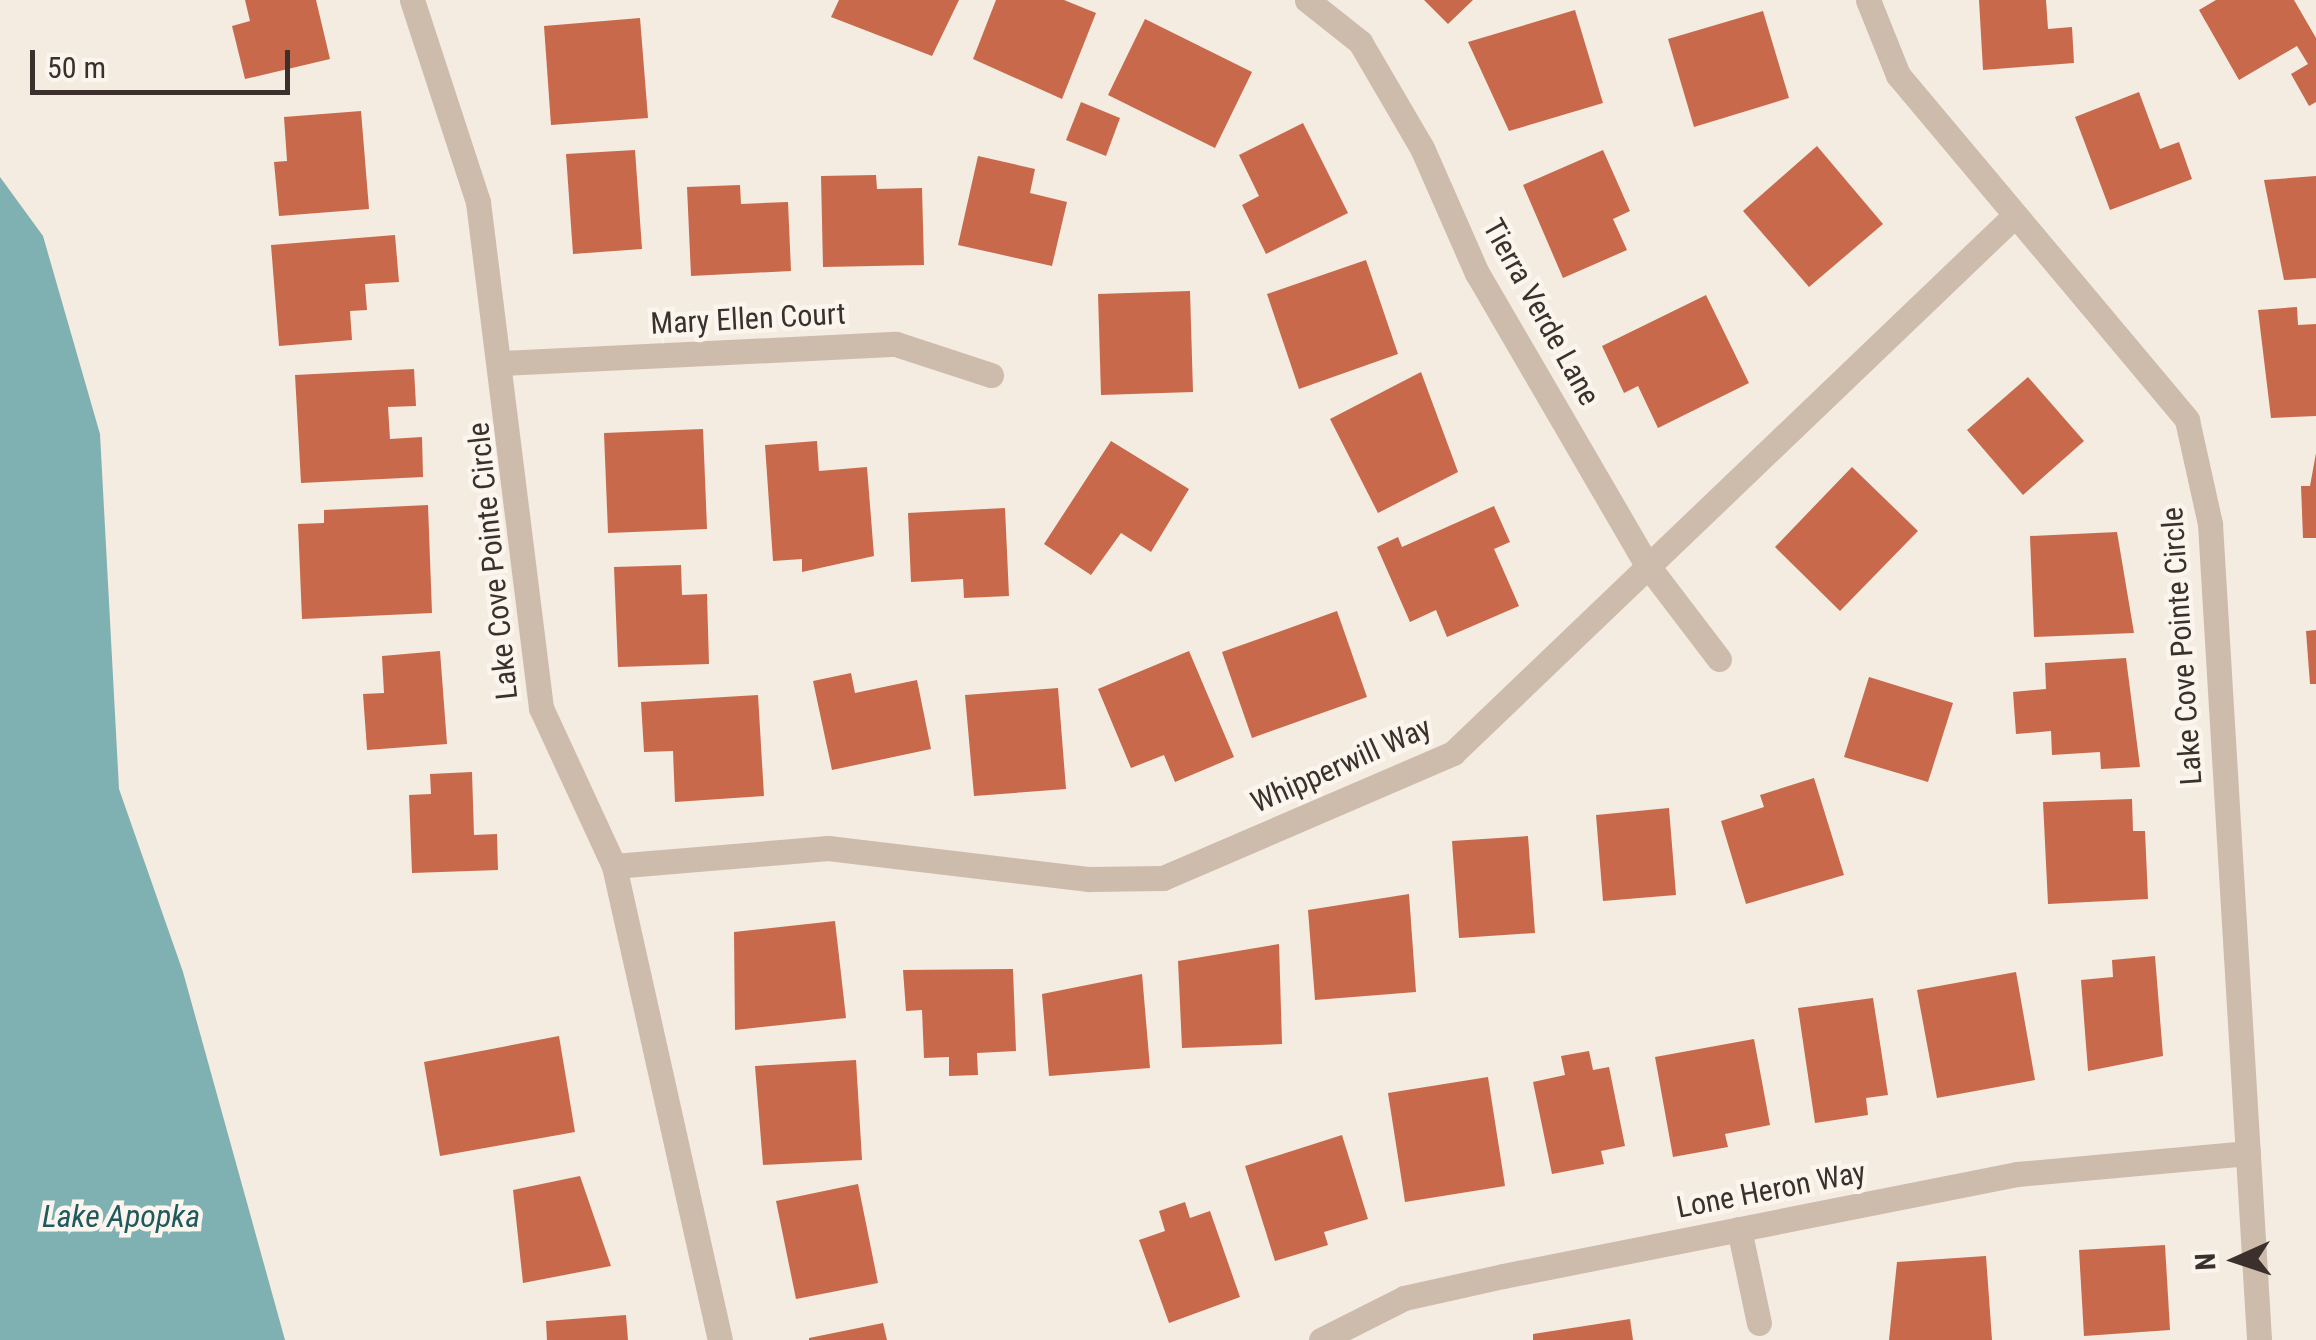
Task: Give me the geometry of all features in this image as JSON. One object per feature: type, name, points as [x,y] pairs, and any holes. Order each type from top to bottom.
[{"type":"street","name":"Lake Cove Pointe Circle","points":[[412,0],[478,202],[504,364],[541,708],[614,866],[720,1340]]},
{"type":"street","name":"Tierra Verde Lane","points":[[1308,0],[1360,42],[1422,148],[1477,272],[1645,562],[1720,659]]},
{"type":"street","name":"Lake Cove Pointe Circle","points":[[1868,0],[1898,75],[2010,218],[2187,420],[2210,524],[2259,1340]]},
{"type":"street","name":"Whipperwill Way","points":[[614,866],[828,848],[1088,879],[1163,878],[1453,753],[1645,562],[2010,218]]},
{"type":"street","name":"Mary Ellen Court","points":[[504,364],[896,344],[991,375]]},
{"type":"street","name":"Lone Heron Way","points":[[1321,1340],[1404,1298],[1739,1229],[2017,1174],[2248,1153]]},
{"type":"street","points":[[1739,1229],[1759,1323]]},
{"type":"water","name":"Lake Apopka","points":[[0,177],[43,236],[100,434],[119,789],[183,972],[285,1340],[0,1340]]},
{"type":"building","points":[[245,0],[316,0],[330,59],[245,79],[232,26],[250,21]]},
{"type":"building","points":[[839,0],[959,0],[932,56],[831,17]]},
{"type":"building","points":[[996,0],[1064,0],[1096,13],[1062,99],[973,59]]},
{"type":"building","points":[[1424,0],[1473,0],[1448,24]]},
{"type":"building","points":[[1979,0],[2046,0],[2048,29],[2072,27],[2074,63],[1983,70]]},
{"type":"building","points":[[2216,0],[2294,0],[2316,38],[2316,102],[2309,106],[2291,74],[2308,64],[2297,46],[2239,80],[2199,10]]},
{"type":"building","points":[[1575,10],[1603,103],[1509,131],[1468,42]]},
{"type":"building","points":[[1763,11],[1789,98],[1694,127],[1668,39]]},
{"type":"building","points":[[640,18],[648,118],[551,125],[544,26]]},
{"type":"building","points":[[1145,19],[1252,72],[1215,148],[1108,95]]},
{"type":"building","points":[[2139,92],[2160,149],[2179,142],[2192,179],[2110,210],[2075,117]]},
{"type":"building","points":[[1081,102],[1120,118],[1106,156],[1066,140]]},
{"type":"building","points":[[361,111],[369,209],[279,216],[274,162],[287,161],[284,117]]},
{"type":"building","points":[[1303,123],[1348,213],[1266,254],[1242,205],[1259,196],[1239,155]]},
{"type":"building","points":[[1817,146],[1883,224],[1809,287],[1743,211]]},
{"type":"building","points":[[635,150],[642,249],[573,254],[566,154]]},
{"type":"building","points":[[1603,150],[1630,211],[1613,219],[1627,250],[1563,278],[1523,185]]},
{"type":"building","points":[[978,156],[1035,169],[1030,193],[1067,202],[1052,266],[958,245]]},
{"type":"building","points":[[876,175],[877,189],[922,188],[924,265],[823,267],[821,176]]},
{"type":"building","points":[[2316,176],[2316,278],[2284,280],[2264,180]]},
{"type":"building","points":[[740,185],[741,204],[788,202],[791,271],[691,276],[687,187]]},
{"type":"building","points":[[395,235],[399,282],[365,284],[367,310],[350,311],[352,340],[279,346],[271,245]]},
{"type":"building","points":[[1366,260],[1398,354],[1299,389],[1267,294]]},
{"type":"building","points":[[1190,291],[1193,392],[1101,395],[1098,294]]},
{"type":"building","points":[[1706,295],[1749,383],[1658,428],[1638,386],[1624,393],[1602,346]]},
{"type":"building","points":[[2297,307],[2298,325],[2316,324],[2316,416],[2271,418],[2258,310]]},
{"type":"building","points":[[414,369],[416,406],[388,407],[390,439],[422,437],[423,477],[301,483],[295,375]]},
{"type":"building","points":[[1421,372],[1458,472],[1378,513],[1330,419]]},
{"type":"building","points":[[2028,377],[2084,441],[2023,495],[1967,430]]},
{"type":"building","points":[[703,429],[707,529],[608,533],[604,433]]},
{"type":"building","points":[[817,441],[819,471],[867,467],[874,556],[802,572],[802,559],[773,561],[765,445]]},
{"type":"building","points":[[1111,441],[1189,489],[1151,552],[1121,533],[1091,575],[1044,544]]},
{"type":"building","points":[[2316,453],[2316,538],[2303,538],[2301,486],[2310,486]]},
{"type":"building","points":[[1852,467],[1918,531],[1840,611],[1775,547]]},
{"type":"building","points":[[428,505],[432,613],[302,619],[298,524],[324,523],[324,510]]},
{"type":"building","points":[[1494,506],[1510,542],[1494,549],[1519,606],[1447,637],[1436,610],[1410,622],[1377,547],[1398,537],[1402,547]]},
{"type":"building","points":[[1005,508],[1009,596],[964,598],[963,579],[911,582],[908,513]]},
{"type":"building","points":[[2117,532],[2134,633],[2034,637],[2030,536]]},
{"type":"building","points":[[681,565],[682,595],[707,594],[709,664],[618,667],[614,567]]},
{"type":"building","points":[[1337,611],[1367,697],[1252,738],[1222,652]]},
{"type":"building","points":[[2316,630],[2316,684],[2310,684],[2306,631]]},
{"type":"building","points":[[440,651],[447,744],[367,750],[363,694],[384,693],[382,656]]},
{"type":"building","points":[[1189,651],[1234,757],[1175,782],[1164,755],[1131,768],[1098,689]]},
{"type":"building","points":[[2126,658],[2140,767],[2101,769],[2100,752],[2052,755],[2051,731],[2016,734],[2013,692],[2046,689],[2045,663]]},
{"type":"building","points":[[851,673],[855,693],[917,680],[931,749],[832,770],[813,681]]},
{"type":"building","points":[[1869,677],[1953,703],[1928,782],[1844,757]]},
{"type":"building","points":[[1058,688],[1066,789],[974,796],[965,695]]},
{"type":"building","points":[[758,695],[764,796],[675,802],[673,751],[644,752],[641,702]]},
{"type":"building","points":[[472,772],[474,835],[497,834],[498,870],[412,873],[409,795],[431,794],[430,774]]},
{"type":"building","points":[[1814,778],[1844,875],[1746,904],[1721,821],[1764,807],[1760,795]]},
{"type":"building","points":[[2132,799],[2133,831],[2145,831],[2148,899],[2048,904],[2043,802]]},
{"type":"building","points":[[1669,808],[1676,895],[1603,901],[1596,815]]},
{"type":"building","points":[[1528,836],[1535,933],[1459,938],[1452,841]]},
{"type":"building","points":[[1409,894],[1416,992],[1315,1000],[1308,910]]},
{"type":"building","points":[[835,921],[846,1018],[735,1030],[734,932]]},
{"type":"building","points":[[1279,944],[1282,1044],[1182,1048],[1178,961]]},
{"type":"building","points":[[2155,956],[2163,1056],[2088,1071],[2081,980],[2113,977],[2112,960]]},
{"type":"building","points":[[1013,969],[1016,1051],[977,1053],[978,1075],[949,1076],[949,1057],[924,1058],[922,1010],[906,1011],[903,970]]},
{"type":"building","points":[[2016,972],[2035,1080],[1937,1098],[1917,990]]},
{"type":"building","points":[[1142,974],[1150,1068],[1049,1076],[1042,994]]},
{"type":"building","points":[[1873,998],[1888,1095],[1866,1098],[1868,1115],[1815,1123],[1798,1008]]},
{"type":"building","points":[[559,1036],[575,1132],[440,1156],[424,1062]]},
{"type":"building","points":[[1754,1039],[1770,1125],[1725,1134],[1728,1147],[1673,1157],[1655,1057]]},
{"type":"building","points":[[1589,1051],[1593,1070],[1609,1067],[1625,1146],[1601,1151],[1604,1164],[1552,1174],[1533,1082],[1565,1075],[1561,1056]]},
{"type":"building","points":[[856,1060],[862,1160],[763,1165],[755,1066]]},
{"type":"building","points":[[1488,1077],[1505,1186],[1405,1202],[1388,1093]]},
{"type":"building","points":[[1342,1135],[1368,1219],[1324,1232],[1328,1245],[1275,1261],[1245,1166]]},
{"type":"building","points":[[580,1176],[611,1266],[523,1283],[513,1190]]},
{"type":"building","points":[[858,1184],[878,1283],[796,1299],[776,1201]]},
{"type":"building","points":[[1185,1202],[1190,1218],[1210,1211],[1240,1297],[1169,1323],[1139,1240],[1165,1231],[1159,1211]]},
{"type":"building","points":[[2165,1245],[2170,1330],[2084,1336],[2079,1250]]},
{"type":"building","points":[[1986,1256],[1992,1340],[1889,1340],[1897,1262]]},
{"type":"building","points":[[626,1315],[628,1340],[547,1340],[546,1321]]},
{"type":"building","points":[[1630,1319],[1633,1340],[1533,1340],[1533,1334]]},
{"type":"building","points":[[883,1323],[887,1340],[809,1340],[809,1338]]}]
